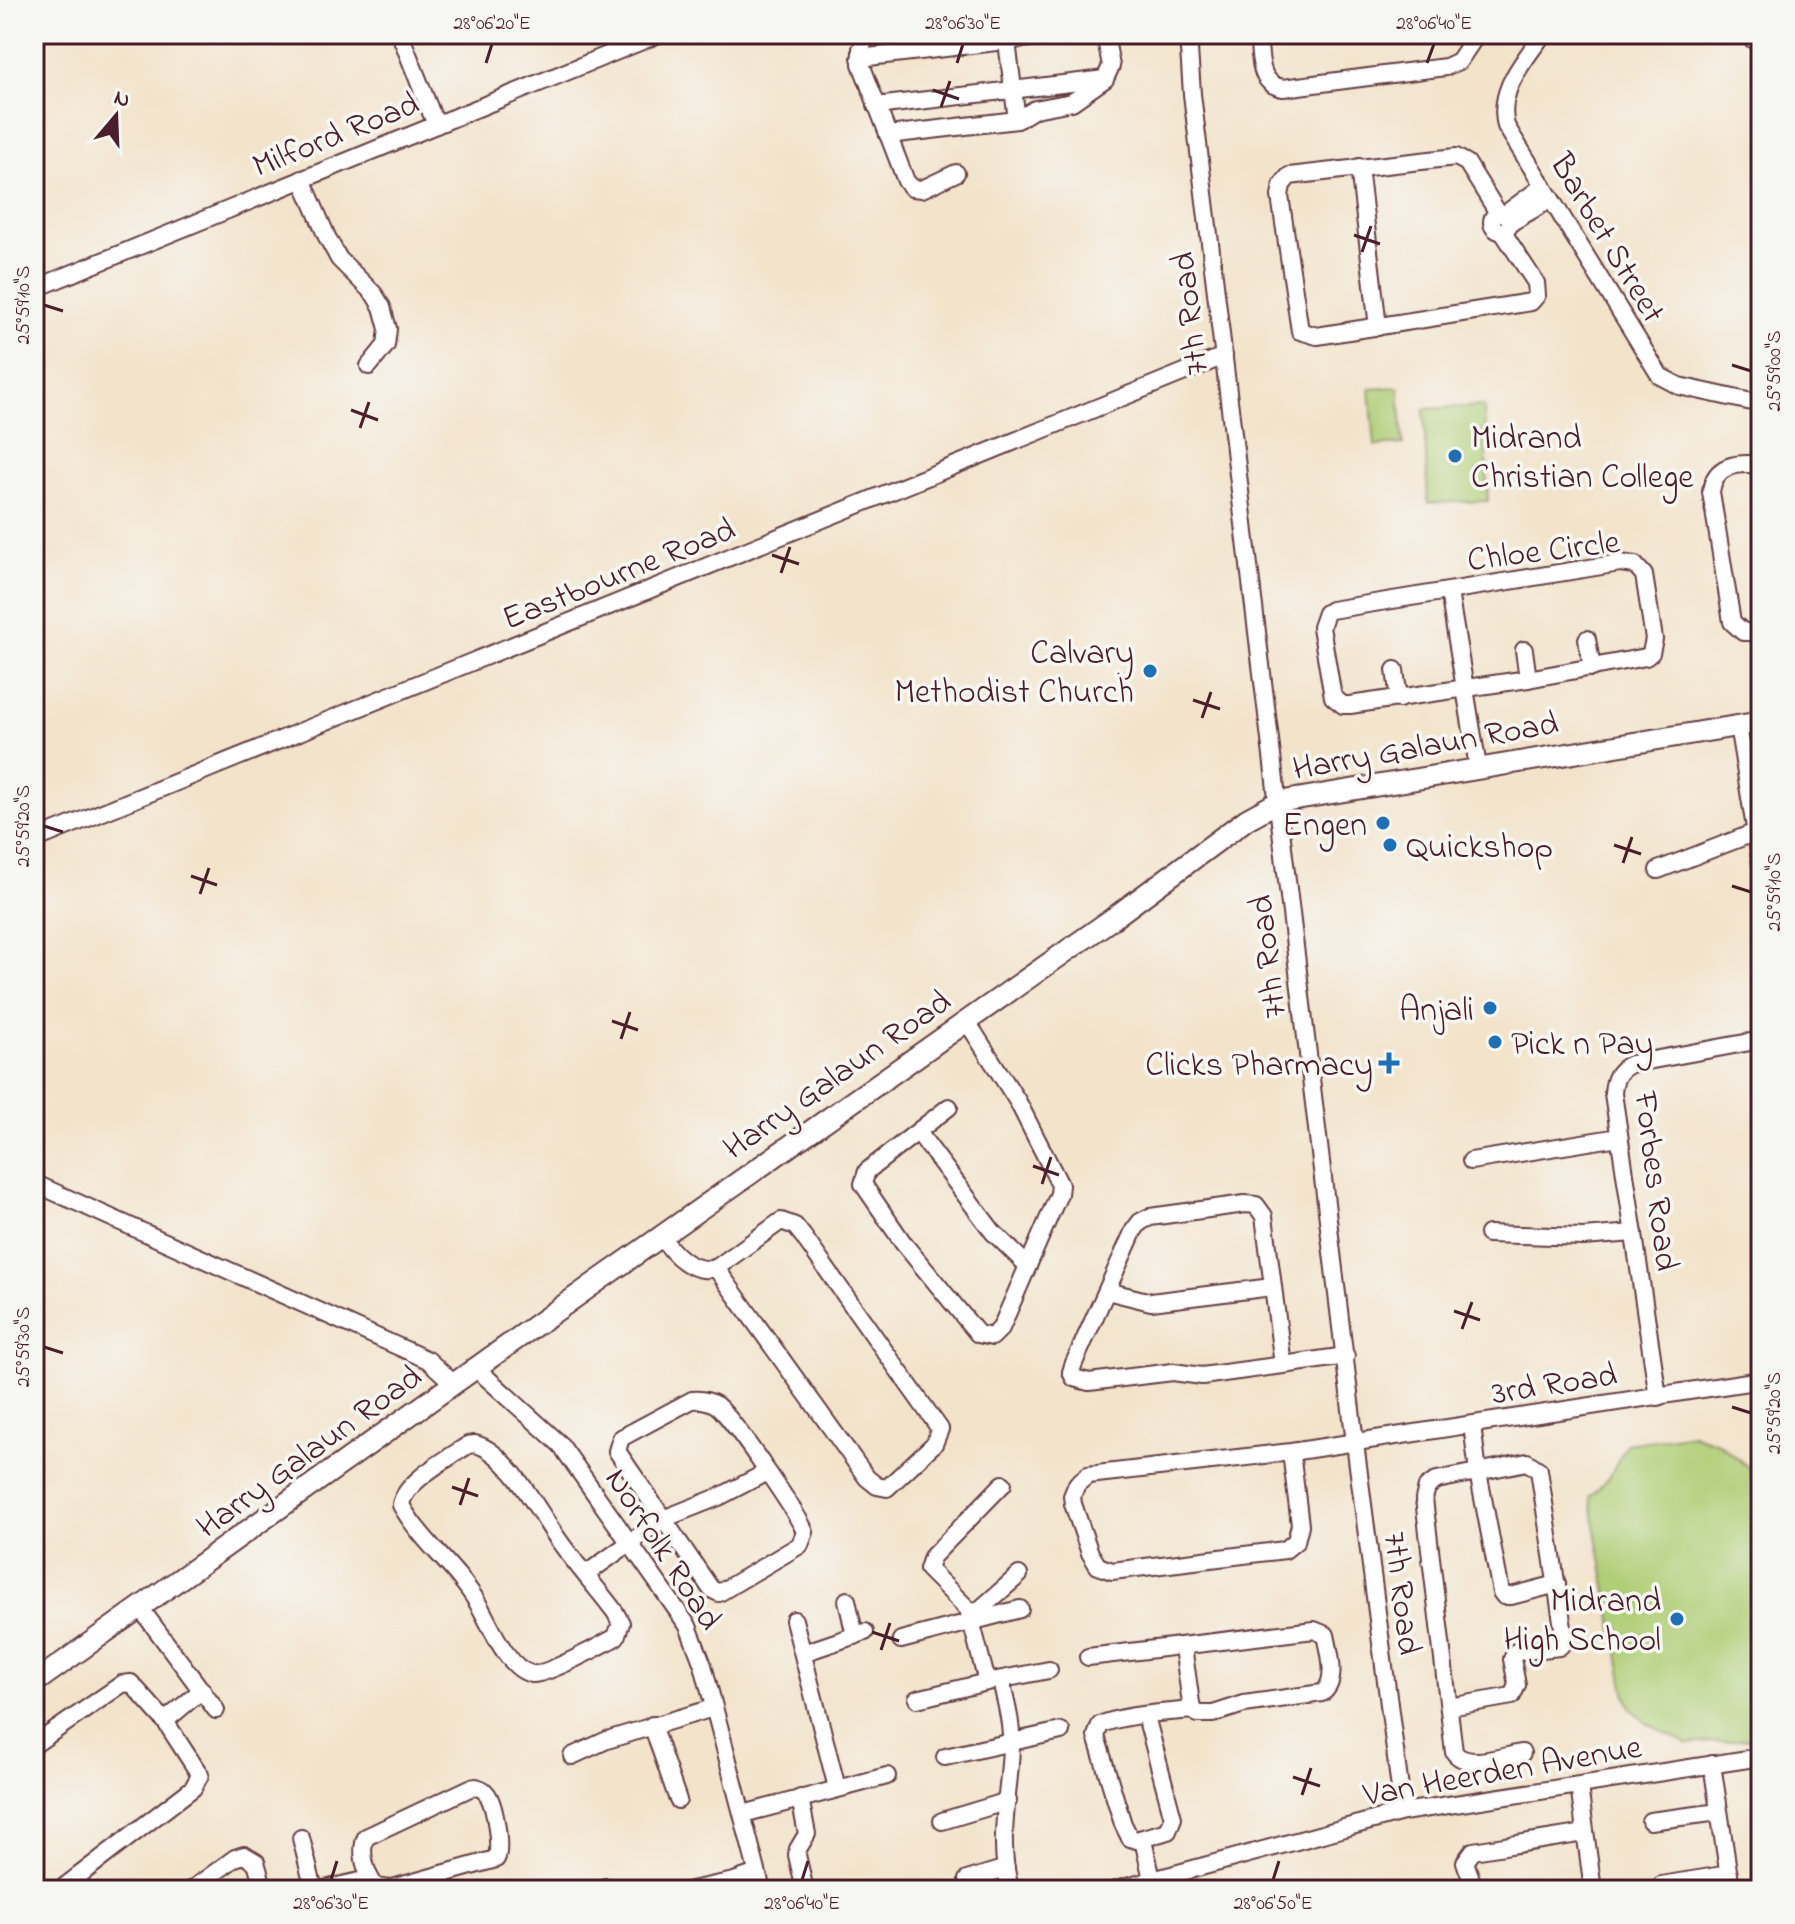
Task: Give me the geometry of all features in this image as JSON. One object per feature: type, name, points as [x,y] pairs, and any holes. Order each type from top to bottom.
[{"type":"main road","name":"Harry Galaun Road","points":[[34,1683],[1112,919],[1247,819],[1278,802],[1761,722]]},
{"type":"street","points":[[400,34],[436,125]]},
{"type":"street","name":"Milford Road","points":[[34,289],[659,34]]},
{"type":"street","points":[[867,34],[860,58],[906,181],[912,188],[922,189],[956,173]]},
{"type":"street","points":[[860,58],[1006,37],[1064,34]]},
{"type":"street","points":[[888,135],[1017,120],[1035,109],[1072,102],[1105,79],[1111,66],[1105,34]]},
{"type":"street","name":"7th Road","points":[[1177,34],[1192,94]]},
{"type":"street","name":"7th Road","points":[[1188,34],[1192,94],[1355,1443],[1403,1812]]},
{"type":"street","points":[[1258,34],[1263,77],[1271,85],[1283,88],[1446,67],[1459,61],[1477,34]]},
{"type":"street","name":"Barbet Street","points":[[1543,34],[1507,89],[1506,126],[1660,376],[1679,386],[1761,404]]},
{"type":"street","points":[[1745,34],[1761,45]]},
{"type":"street","points":[[1006,37],[1017,120]]},
{"type":"street","points":[[876,106],[1105,79]]},
{"type":"street","points":[[1456,157],[1467,163],[1504,220],[1536,283],[1536,298],[1524,303],[1317,336],[1300,331],[1280,196],[1282,185],[1289,176],[1359,167],[1456,157]]},
{"type":"street","points":[[1359,167],[1378,327]]},
{"type":"street","points":[[302,179],[339,259],[374,294],[382,307],[388,329],[386,345],[369,366]]},
{"type":"street","points":[[1504,220],[1547,193]]},
{"type":"street","name":"Eastbourne Road","points":[[34,840],[1224,356]]},
{"type":"street","points":[[1761,465],[1739,464],[1723,468],[1714,479],[1711,492],[1732,622],[1743,632],[1761,632]]},
{"type":"street","name":"Chloe Circle","points":[[1620,563],[1635,565],[1641,569],[1646,582],[1654,639],[1651,653],[1638,660],[1399,699],[1343,705],[1333,697],[1321,635],[1323,619],[1331,610],[1449,592],[1620,563]]},
{"type":"street","points":[[1449,592],[1478,767]]},
{"type":"street","points":[[1587,639],[1592,668]]},
{"type":"street","points":[[1524,650],[1528,679]]},
{"type":"street","points":[[1395,670],[1399,699]]},
{"type":"street","points":[[1738,725],[1761,864]]},
{"type":"street","points":[[1658,870],[1756,832]]},
{"type":"street","points":[[949,1107],[867,1171],[863,1184],[904,1244],[978,1334],[987,1338],[997,1334],[1060,1185],[1016,1097],[966,1020]]},
{"type":"street","name":"Forbes Road","points":[[1658,1397],[1619,1137],[1613,1087],[1615,1079],[1624,1067],[1761,1040]]},
{"type":"street","points":[[918,1132],[993,1232],[1028,1266]]},
{"type":"street","points":[[1471,1161],[1619,1137]]},
{"type":"street","points":[[34,1183],[428,1360],[454,1384]]},
{"type":"street","points":[[1283,1365],[1264,1216],[1256,1205],[1245,1204],[1145,1219],[1134,1230],[1072,1368],[1072,1375],[1089,1382],[1173,1372],[1202,1376],[1283,1365],[1346,1356]]},
{"type":"street","points":[[661,1236],[686,1262],[704,1269],[716,1268],[774,1223],[786,1221],[795,1226],[939,1425],[940,1435],[934,1444],[891,1486],[883,1488],[867,1478],[716,1268]]},
{"type":"street","points":[[1488,1234],[1583,1237],[1634,1233]]},
{"type":"street","points":[[1107,1291],[1151,1302],[1272,1287]]},
{"type":"street","name":"Norfolk Road","points":[[477,1369],[560,1444],[688,1626],[703,1665],[762,1890]]},
{"type":"street","name":"3rd Road","points":[[1291,1452],[1300,1525],[1296,1541],[1285,1550],[1112,1571],[1098,1566],[1090,1553],[1072,1496],[1077,1484],[1088,1475],[1355,1443],[1761,1380]]},
{"type":"street","points":[[692,1400],[707,1401],[723,1411],[767,1472],[804,1528],[805,1539],[724,1592],[713,1591],[663,1519],[617,1454],[617,1444],[623,1436],[692,1400]]},
{"type":"street","points":[[1472,1425],[1478,1472],[1503,1595],[1511,1596],[1557,1584]]},
{"type":"street","points":[[468,1445],[482,1445],[522,1483],[561,1544],[586,1574],[615,1612],[621,1623],[619,1634],[544,1672],[526,1672],[517,1667],[500,1644],[462,1578],[407,1515],[401,1505],[402,1499],[413,1485],[468,1445]]},
{"type":"street","points":[[1449,1707],[1512,1696],[1517,1685],[1512,1663],[1515,1654],[1562,1645],[1565,1630],[1540,1476],[1536,1466],[1527,1462],[1437,1480],[1427,1487],[1424,1499],[1454,1752],[1459,1759],[1469,1761],[1522,1753]]},
{"type":"street","points":[[586,1574],[663,1519],[710,1501],[767,1472]]},
{"type":"street","points":[[1003,1484],[932,1557],[929,1571],[966,1605],[994,1681],[1011,1743],[1006,1868],[1011,1890]]},
{"type":"street","points":[[971,1620],[1019,1575]]},
{"type":"street","points":[[803,1653],[860,1634],[847,1600]]},
{"type":"street","points":[[141,1609],[216,1710]]},
{"type":"street","points":[[901,1640],[1020,1609]]},
{"type":"street","points":[[794,1620],[837,1788]]},
{"type":"street","points":[[1088,1657],[1314,1630],[1323,1632],[1328,1639],[1332,1681],[1322,1693],[1244,1704],[1213,1714],[1198,1714],[1192,1710],[1146,1716],[1109,1721],[1100,1725],[1096,1736],[1127,1832],[1133,1840],[1143,1840],[1168,1831],[1173,1818],[1146,1716]]},
{"type":"street","points":[[1183,1647],[1192,1710]]},
{"type":"street","points":[[917,1699],[1049,1670]]},
{"type":"street","points":[[34,1745],[128,1682],[135,1685],[165,1721],[199,1773],[198,1782],[60,1890]]},
{"type":"street","points":[[165,1721],[202,1690]]},
{"type":"street","points":[[572,1756],[591,1746],[652,1725],[713,1708]]},
{"type":"street","points":[[652,1725],[678,1800]]},
{"type":"street","points":[[945,1757],[1061,1731]]},
{"type":"street","name":"Van Heerden Avenue","points":[[1116,1890],[1403,1812],[1761,1757]]},
{"type":"street","points":[[1661,1885],[1730,1882],[1712,1764]]},
{"type":"street","points":[[743,1814],[887,1776]]},
{"type":"street","points":[[1579,1786],[1593,1890]]},
{"type":"street","points":[[470,1788],[482,1789],[487,1794],[500,1851],[496,1859],[384,1890],[369,1879],[362,1846],[366,1837],[470,1788]]},
{"type":"street","points":[[800,1798],[807,1834],[797,1855],[805,1890]]},
{"type":"street","points":[[942,1821],[1008,1801]]},
{"type":"street","points":[[1650,1821],[1719,1812]]},
{"type":"street","points":[[1475,1890],[1465,1862],[1473,1851],[1585,1833]]},
{"type":"street","points":[[301,1838],[317,1890],[369,1879]]},
{"type":"street","points":[[1143,1840],[1152,1879]]},
{"type":"street","points":[[191,1890],[235,1858],[244,1855],[256,1862],[264,1890]]},
{"type":"street","points":[[967,1880],[1006,1868]]},
{"type":"street","points":[[691,1890],[716,1887],[757,1873]]},
{"type":"green space","points":[[1399,387],[1403,444],[1375,446],[1370,389]]},
{"type":"green space","points":[[1484,406],[1488,501],[1428,503],[1424,409]]},
{"type":"green space","name":"Midrand High School","points":[[1692,1434],[1718,1443],[1753,1471],[1761,1526],[1761,1738],[1687,1744],[1648,1724],[1631,1709],[1625,1692],[1590,1497],[1609,1478],[1627,1444]]},
{"type":"place","name":"Midrand Christian College","points":[[1455,456]]},
{"type":"place","name":"Calvary Methodist Church","points":[[1150,671]]},
{"type":"place","name":"Engen","points":[[1383,823]]},
{"type":"place","name":"Quickshop","points":[[1390,845]]},
{"type":"place","name":"Anjali","points":[[1490,1008]]},
{"type":"place","name":"Pick n Pay","points":[[1495,1042]]},
{"type":"place","name":"Clicks Pharmacy","points":[[1389,1063]]},
{"type":"place","name":"Midrand High School","points":[[1677,1619]]}]
